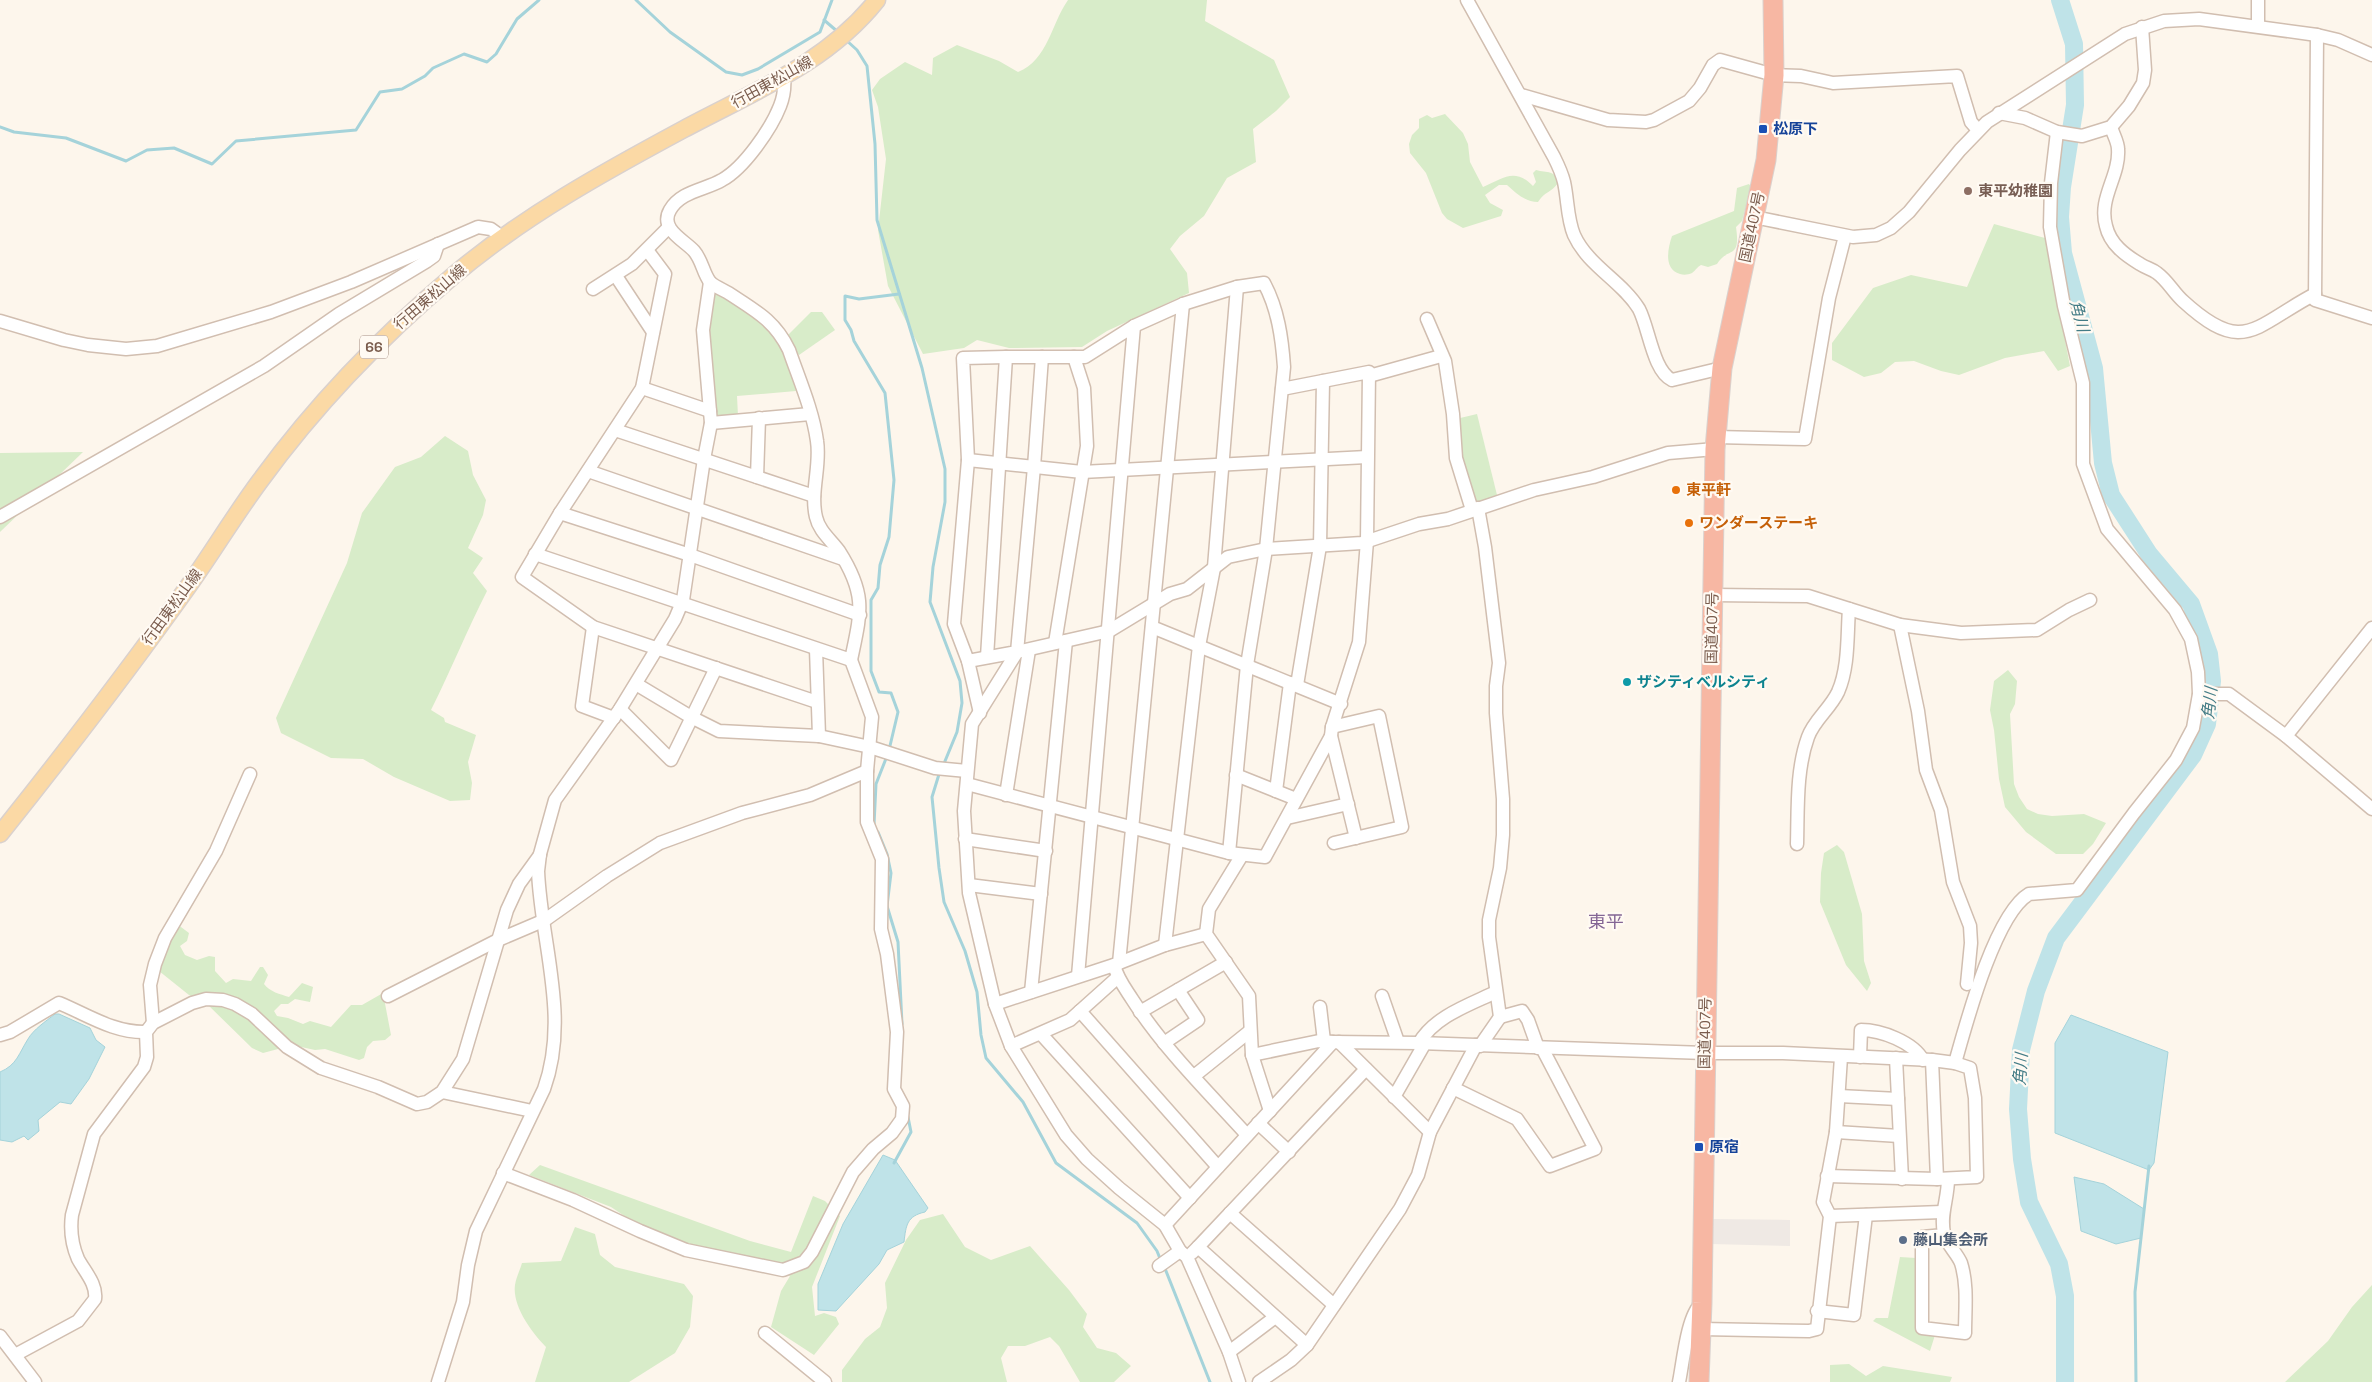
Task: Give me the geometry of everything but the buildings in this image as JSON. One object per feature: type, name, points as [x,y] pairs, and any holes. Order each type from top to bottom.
[{"type":"highway","name":"国道407号","points":[[1698,1382],[1702,1303],[1716,443],[1722,368],[1766,160],[1774,75],[1773,0]]},
{"type":"main road","name":"行田東松山線","points":[[0,834],[62,756],[175,604],[259,482],[296,433],[378,343],[449,279],[502,237],[583,185],[807,63],[840,40],[859,22],[877,0]]},
{"type":"street","points":[[1467,0],[1554,158],[1564,180],[1570,225],[1575,236],[1594,263],[1629,296],[1639,310],[1665,377],[1672,380],[1722,368]]},
{"type":"street","points":[[2258,0],[2258,26]]},
{"type":"street","points":[[1754,217],[1845,236],[1876,235],[1899,222],[1978,130],[1999,113],[2126,34],[2164,21],[2191,18],[2318,35],[2372,55]]},
{"type":"street","points":[[1999,113],[2025,118],[2058,132],[2082,136],[2111,127],[2129,106],[2143,83],[2145,70],[2142,27]]},
{"type":"street","points":[[2318,35],[2315,300],[2372,318]]},
{"type":"street","points":[[1521,96],[1608,120],[1638,123],[1654,120],[1689,101],[1700,88],[1710,69],[1717,61],[1724,60],[1774,75],[1801,76],[1832,83],[1957,76],[1971,122],[1978,130]]},
{"type":"street","points":[[503,1173],[573,1200],[686,1250],[783,1270],[804,1262],[812,1252],[853,1172],[873,1149],[892,1133],[902,1119],[903,1106],[894,1089],[897,1032],[882,929],[882,859],[867,822],[866,771],[872,717],[851,660],[860,615],[859,594],[843,559],[818,524],[814,496],[818,462],[817,440],[789,350],[775,326],[767,318],[710,282],[695,252],[677,237],[669,227],[668,212],[675,203],[689,194],[721,181],[745,160],[780,107],[784,93],[784,76]]},
{"type":"street","points":[[2111,127],[2118,147],[2118,161],[2104,208],[2105,225],[2110,239],[2118,249],[2141,265],[2155,271],[2170,283],[2180,298],[2207,322],[2222,330],[2245,332],[2264,325],[2284,311],[2315,294]]},
{"type":"street","points":[[1955,1063],[1992,948],[2005,923],[2022,898],[2029,894],[2077,890],[2134,812],[2176,760],[2193,728],[2199,694],[2198,672],[2191,639],[2176,610],[2107,529],[2083,464],[2083,383],[2064,306],[2050,227],[2050,183],[2058,132]]},
{"type":"street","points":[[0,321],[23,329],[88,344],[126,349],[157,346],[271,312],[351,282],[478,227],[491,229],[502,237]]},
{"type":"street","points":[[593,290],[616,276],[647,250],[662,232],[669,227]]},
{"type":"street","points":[[968,661],[1023,651],[1109,631],[1170,594],[1187,589],[1228,557],[1266,549],[1367,542],[1393,532],[1448,519],[1534,490],[1593,477],[1668,453],[1716,443],[1805,439],[1829,298],[1845,236]]},
{"type":"street","points":[[0,517],[264,366],[339,314],[427,261],[434,256],[438,244]]},
{"type":"street","points":[[647,250],[665,274],[642,388],[560,513],[522,577],[594,627],[817,702]]},
{"type":"street","points":[[616,276],[653,332]]},
{"type":"street","points":[[438,1382],[463,1302],[468,1265],[476,1231],[544,1089],[552,1068],[556,1023],[545,920],[539,891],[540,854],[555,800],[636,684],[682,604],[698,508],[710,417],[703,330],[710,282]]},
{"type":"street","points":[[980,713],[968,661],[954,624],[968,460],[963,358],[1085,357],[1134,326],[1183,304],[1237,287],[1264,283],[1274,301],[1284,367],[1273,462],[1266,549],[1247,665],[1236,775],[1236,854],[1209,909],[1206,934],[1249,996],[1252,1055],[1270,1110]]},
{"type":"street","points":[[1166,945],[1200,646],[1214,568],[1237,287]]},
{"type":"street","points":[[1183,304],[1133,827],[1117,968],[1140,1012],[1164,1043],[1247,1135]]},
{"type":"street","points":[[1426,319],[1445,361],[1453,414],[1456,458],[1475,509],[1485,547],[1498,663],[1496,713],[1503,835],[1500,868],[1489,920],[1500,1017]]},
{"type":"street","points":[[1078,976],[1090,816],[1109,631],[1134,326]]},
{"type":"street","points":[[1006,794],[1023,651],[1042,356]]},
{"type":"street","points":[[1031,992],[1050,806],[1060,642],[1087,446],[1084,388],[1074,356]]},
{"type":"street","points":[[1369,376],[1442,356]]},
{"type":"street","points":[[987,657],[1006,357]]},
{"type":"street","points":[[636,684],[691,717],[719,731],[819,736],[870,747],[967,778],[1006,794],[1236,854],[1264,857],[1331,732],[1341,704],[1359,642],[1367,542],[1369,372],[1282,388]]},
{"type":"street","points":[[1276,791],[1320,546],[1323,381]]},
{"type":"street","points":[[642,388],[710,417],[759,418],[810,414]]},
{"type":"street","points":[[757,477],[759,418]]},
{"type":"street","points":[[615,430],[814,496]]},
{"type":"street","points":[[968,460],[1082,472],[1367,457]]},
{"type":"street","points":[[588,471],[843,559]]},
{"type":"street","points":[[560,513],[690,555],[860,615]]},
{"type":"street","points":[[535,554],[851,660]]},
{"type":"street","points":[[1713,595],[1808,596],[1900,625],[1961,633],[2038,630],[2069,610],[2090,600]]},
{"type":"street","points":[[1797,844],[1802,757],[1808,735],[1828,709],[1838,692],[1844,672],[1849,609]]},
{"type":"street","points":[[1900,625],[1918,711],[1926,770],[1941,810],[1952,882],[1970,926],[1971,943],[1967,984]]},
{"type":"street","points":[[594,627],[582,706],[617,713],[672,760],[716,668]]},
{"type":"street","points":[[1152,627],[1341,704]]},
{"type":"street","points":[[2286,736],[2372,628]]},
{"type":"street","points":[[816,649],[819,736]]},
{"type":"street","points":[[1023,651],[972,724],[964,811],[969,885],[980,944],[995,1004],[1011,1046],[1066,1135],[1087,1159],[1165,1225],[1184,1254],[1229,1352],[1239,1382]]},
{"type":"street","points":[[2199,694],[2230,694],[2286,736],[2372,808]]},
{"type":"street","points":[[1331,732],[1379,716],[1402,827],[1334,843]]},
{"type":"street","points":[[1331,732],[1356,838]]},
{"type":"street","points":[[388,996],[498,940],[545,920],[607,876],[660,844],[742,812],[810,795],[866,771]]},
{"type":"street","points":[[14,1355],[78,1321],[95,1299],[94,1286],[78,1257],[73,1244],[70,1226],[94,1134],[144,1067],[150,1027],[150,986],[155,964],[165,938],[216,851],[250,774]]},
{"type":"street","points":[[1236,775],[1296,799]]},
{"type":"street","points":[[1286,818],[1348,804]]},
{"type":"street","points":[[965,839],[1046,851]]},
{"type":"street","points":[[0,1035],[10,1032],[59,1003],[112,1028],[134,1032],[150,1027],[192,1003],[206,999],[223,1000],[235,1004],[252,1014],[287,1047],[321,1068],[378,1087],[417,1104],[427,1102],[442,1092],[463,1059],[507,910],[519,884],[540,854]]},
{"type":"street","points":[[969,885],[1041,894]]},
{"type":"street","points":[[995,1004],[1078,976],[1117,968],[1166,945],[1206,934]]},
{"type":"street","points":[[1140,1012],[1226,962]]},
{"type":"street","points":[[1011,1046],[1070,1020],[1117,968]]},
{"type":"street","points":[[1164,1043],[1198,1020],[1178,990]]},
{"type":"street","points":[[1394,1097],[1422,1043],[1424,1035],[1440,1020],[1496,992]]},
{"type":"street","points":[[1382,996],[1398,1042]]},
{"type":"street","points":[[1320,1007],[1332,1042],[1366,1069],[1430,1132]]},
{"type":"street","points":[[1080,1011],[1218,1167]]},
{"type":"street","points":[[1259,1382],[1291,1360],[1307,1345],[1320,1329],[1334,1305],[1400,1209],[1418,1175],[1430,1132],[1453,1088],[1478,1046],[1500,1017],[1522,1011],[1595,1149],[1550,1166],[1517,1119],[1453,1088]]},
{"type":"street","points":[[1860,1057],[1861,1030],[1870,1030],[1912,1047],[1928,1060],[1947,1201],[1942,1212],[1944,1235],[1960,1262],[1965,1290],[1965,1333],[1922,1328],[1922,1237],[1944,1235]]},
{"type":"street","points":[[1194,1076],[1250,1031]]},
{"type":"street","points":[[1041,1034],[1190,1198]]},
{"type":"street","points":[[1252,1055],[1332,1042],[1398,1042],[1896,1058],[1955,1063],[1970,1068],[1973,1075],[1977,1177],[1902,1179],[1827,1176]]},
{"type":"street","points":[[1165,1225],[1332,1042]]},
{"type":"street","points":[[1701,1330],[1810,1332],[1817,1329],[1817,1311],[1830,1216],[1823,1202],[1836,1132],[1841,1056]]},
{"type":"street","points":[[1896,1058],[1902,1179]]},
{"type":"street","points":[[1159,1266],[1198,1247],[1366,1069]]},
{"type":"street","points":[[442,1092],[532,1111]]},
{"type":"street","points":[[1839,1096],[1898,1099]]},
{"type":"street","points":[[1258,1123],[1289,1152]]},
{"type":"street","points":[[1836,1132],[1899,1136]]},
{"type":"street","points":[[1830,1216],[1942,1212]]},
{"type":"street","points":[[1230,1213],[1334,1305]]},
{"type":"street","points":[[1817,1311],[1854,1316],[1866,1215]]},
{"type":"street","points":[[1198,1247],[1274,1318],[1307,1345]]},
{"type":"street","points":[[1679,1382],[1694,1311],[1702,1303]]},
{"type":"street","points":[[1229,1352],[1274,1318]]},
{"type":"street","points":[[765,1333],[825,1382]]},
{"type":"street","points":[[0,1336],[35,1382]]},
{"type":"shaded area","points":[[1712,1219],[1790,1220],[1790,1246],[1711,1244]]},
{"type":"green space","points":[[1068,0],[1207,0],[1205,21],[1274,60],[1290,97],[1253,129],[1256,162],[1227,178],[1204,216],[1180,236],[1170,249],[1187,273],[1189,293],[1107,331],[1082,347],[1009,348],[977,340],[964,348],[923,354],[888,286],[878,230],[886,159],[878,107],[872,90],[880,79],[905,62],[932,75],[933,58],[957,45],[999,61],[1018,72],[1036,59],[1043,50]]},
{"type":"green space","points":[[1445,114],[1463,133],[1468,144],[1470,162],[1483,187],[1508,176],[1520,177],[1533,186],[1536,182],[1533,173],[1536,170],[1553,174],[1558,183],[1538,202],[1525,199],[1507,185],[1499,185],[1485,195],[1490,203],[1503,210],[1501,216],[1463,228],[1447,219],[1442,213],[1426,173],[1410,153],[1409,144],[1412,135],[1419,128],[1419,119],[1427,115],[1432,118]]},
{"type":"green space","points":[[1749,184],[1751,187],[1742,221],[1736,227],[1737,245],[1733,252],[1725,255],[1717,264],[1708,267],[1701,265],[1692,273],[1681,274],[1671,268],[1668,258],[1672,236],[1734,211],[1737,188]]},
{"type":"green space","points":[[1994,224],[2045,238],[2070,366],[2058,371],[2044,351],[2005,358],[1959,375],[1941,371],[1914,361],[1895,362],[1881,373],[1864,377],[1832,360],[1832,343],[1873,288],[1911,275],[1967,287]]},
{"type":"green space","points":[[714,290],[768,327],[784,349],[796,391],[737,396],[738,416],[715,417],[707,334]]},
{"type":"green space","points":[[811,312],[822,312],[835,330],[799,355],[786,337]]},
{"type":"green space","points":[[1477,414],[1497,495],[1476,503],[1462,455],[1456,419]]},
{"type":"green space","points":[[445,436],[468,451],[473,475],[486,500],[483,515],[468,548],[483,558],[473,573],[487,591],[431,710],[444,718],[445,722],[476,735],[468,762],[472,783],[470,800],[450,801],[394,777],[363,759],[331,758],[281,733],[276,718],[347,563],[362,513],[395,467],[421,457]]},
{"type":"green space","points":[[83,452],[0,532],[0,453]]},
{"type":"green space","points":[[2008,670],[2017,681],[2015,704],[2010,714],[2014,784],[2019,797],[2027,809],[2038,814],[2052,816],[2084,814],[2106,823],[2093,844],[2083,854],[2056,854],[2026,832],[2005,807],[1999,779],[1990,710],[1994,681]]},
{"type":"green space","points":[[1837,845],[1844,852],[1862,914],[1864,961],[1871,983],[1867,991],[1846,965],[1820,902],[1824,853]]},
{"type":"green space","points":[[177,924],[189,933],[187,941],[180,946],[185,955],[197,960],[209,956],[215,957],[215,971],[226,983],[233,979],[251,981],[260,967],[263,967],[268,975],[264,984],[275,992],[289,997],[302,983],[313,987],[310,1002],[295,999],[288,1004],[281,1004],[274,1011],[277,1016],[303,1024],[310,1021],[331,1027],[351,1005],[362,1005],[383,993],[391,1035],[385,1040],[373,1041],[367,1047],[364,1058],[359,1060],[325,1049],[315,1050],[283,1043],[278,1049],[263,1053],[252,1048],[207,1004],[189,995],[159,971],[163,948]]},
{"type":"green space","points":[[540,1165],[750,1241],[791,1252],[813,1196],[825,1201],[840,1216],[812,1287],[815,1316],[824,1313],[836,1317],[839,1324],[814,1355],[771,1327],[781,1291],[790,1276],[770,1262],[731,1255],[680,1241],[635,1223],[611,1207],[529,1175]]},
{"type":"green space","points":[[943,1214],[965,1247],[991,1260],[1030,1246],[1069,1290],[1087,1314],[1083,1327],[1097,1348],[1116,1353],[1131,1366],[1114,1382],[1080,1382],[1059,1346],[1050,1337],[1025,1346],[1008,1346],[1001,1358],[1007,1382],[842,1382],[842,1370],[865,1339],[880,1327],[887,1308],[885,1283],[906,1240],[920,1220]]},
{"type":"green space","points":[[575,1227],[595,1234],[600,1255],[615,1267],[684,1284],[693,1296],[690,1327],[675,1353],[629,1382],[535,1382],[546,1347],[524,1319],[515,1293],[516,1282],[522,1263],[561,1261]]},
{"type":"green space","points":[[1900,1257],[1916,1258],[1919,1330],[1935,1335],[1930,1351],[1873,1321],[1876,1318],[1888,1318]]},
{"type":"green space","points":[[2372,1285],[2372,1382],[2285,1382],[2328,1341],[2352,1307]]},
{"type":"green space","points":[[1849,1364],[1866,1376],[1883,1366],[1952,1377],[1950,1382],[1830,1382],[1830,1365]]},
{"type":"water","points":[[55,1014],[90,1028],[96,1040],[105,1047],[89,1079],[71,1104],[60,1102],[38,1120],[39,1131],[28,1140],[24,1136],[12,1142],[0,1140],[0,1072],[14,1062],[33,1032]]},
{"type":"water","points":[[2071,1015],[2168,1052],[2154,1163],[2149,1170],[2055,1133],[2055,1043]]},
{"type":"water","points":[[883,1155],[895,1160],[928,1208],[925,1212],[914,1216],[908,1222],[904,1242],[887,1250],[879,1264],[836,1311],[818,1310],[818,1284],[843,1224]]},
{"type":"water","points":[[2074,1177],[2104,1184],[2144,1209],[2141,1238],[2116,1244],[2081,1231]]},
{"type":"waterway","points":[[0,127],[14,132],[66,138],[126,161],[147,150],[174,148],[212,164],[236,141],[356,130],[380,92],[402,89],[425,76],[433,68],[464,54],[487,62],[496,54],[517,19],[539,0]]},
{"type":"waterway","points":[[636,0],[670,32],[726,72],[742,75],[758,69],[820,32],[832,0]]},
{"type":"waterway","name":"角川","points":[[2060,0],[2074,44],[2075,105],[2062,187],[2060,217],[2063,253],[2094,368],[2103,463],[2111,495],[2149,554],[2191,604],[2209,654],[2212,681],[2207,724],[2193,755],[2056,938],[2036,991],[2021,1050],[2018,1109],[2022,1159],[2029,1202],[2059,1264],[2065,1296],[2065,1382]]},
{"type":"waterway","points":[[824,20],[838,32]]},
{"type":"waterway","points":[[846,40],[857,50],[867,66],[875,144],[877,220],[922,368],[945,469],[945,502],[933,567],[930,602],[960,681],[962,703],[957,732],[943,766]]},
{"type":"waterway","points":[[889,750],[898,712],[891,693],[879,692],[871,671],[871,600],[878,588],[880,565],[889,537],[894,480],[885,393],[854,341],[851,330],[845,320],[845,296],[859,299],[899,294]]},
{"type":"waterway","points":[[874,825],[876,784],[887,756]]},
{"type":"waterway","points":[[940,771],[932,797],[944,902],[965,951],[977,992],[981,1035],[986,1058],[1023,1102],[1056,1163],[1137,1223],[1157,1251],[1161,1261]]},
{"type":"waterway","points":[[878,832],[887,854],[891,873],[887,906],[898,942],[902,1024]]},
{"type":"waterway","points":[[894,1163],[911,1132],[908,1117]]},
{"type":"waterway","points":[[2136,1382],[2135,1292],[2149,1166]]},
{"type":"waterway","points":[[1164,1266],[1210,1382]]},
{"type":"place","name":"松原下","points":[[1763,129]]},
{"type":"place","name":"東平幼稚園","points":[[1968,191]]},
{"type":"place","name":"東平軒","points":[[1676,490]]},
{"type":"place","name":"ワンダーステーキ","points":[[1689,523]]},
{"type":"place","name":"ザシティベルシティ","points":[[1627,682]]},
{"type":"place","name":"原宿","points":[[1699,1147]]},
{"type":"place","name":"藤山集会所","points":[[1903,1240]]},
{"type":"district","name":"東平","points":[[1606,922]]}]
